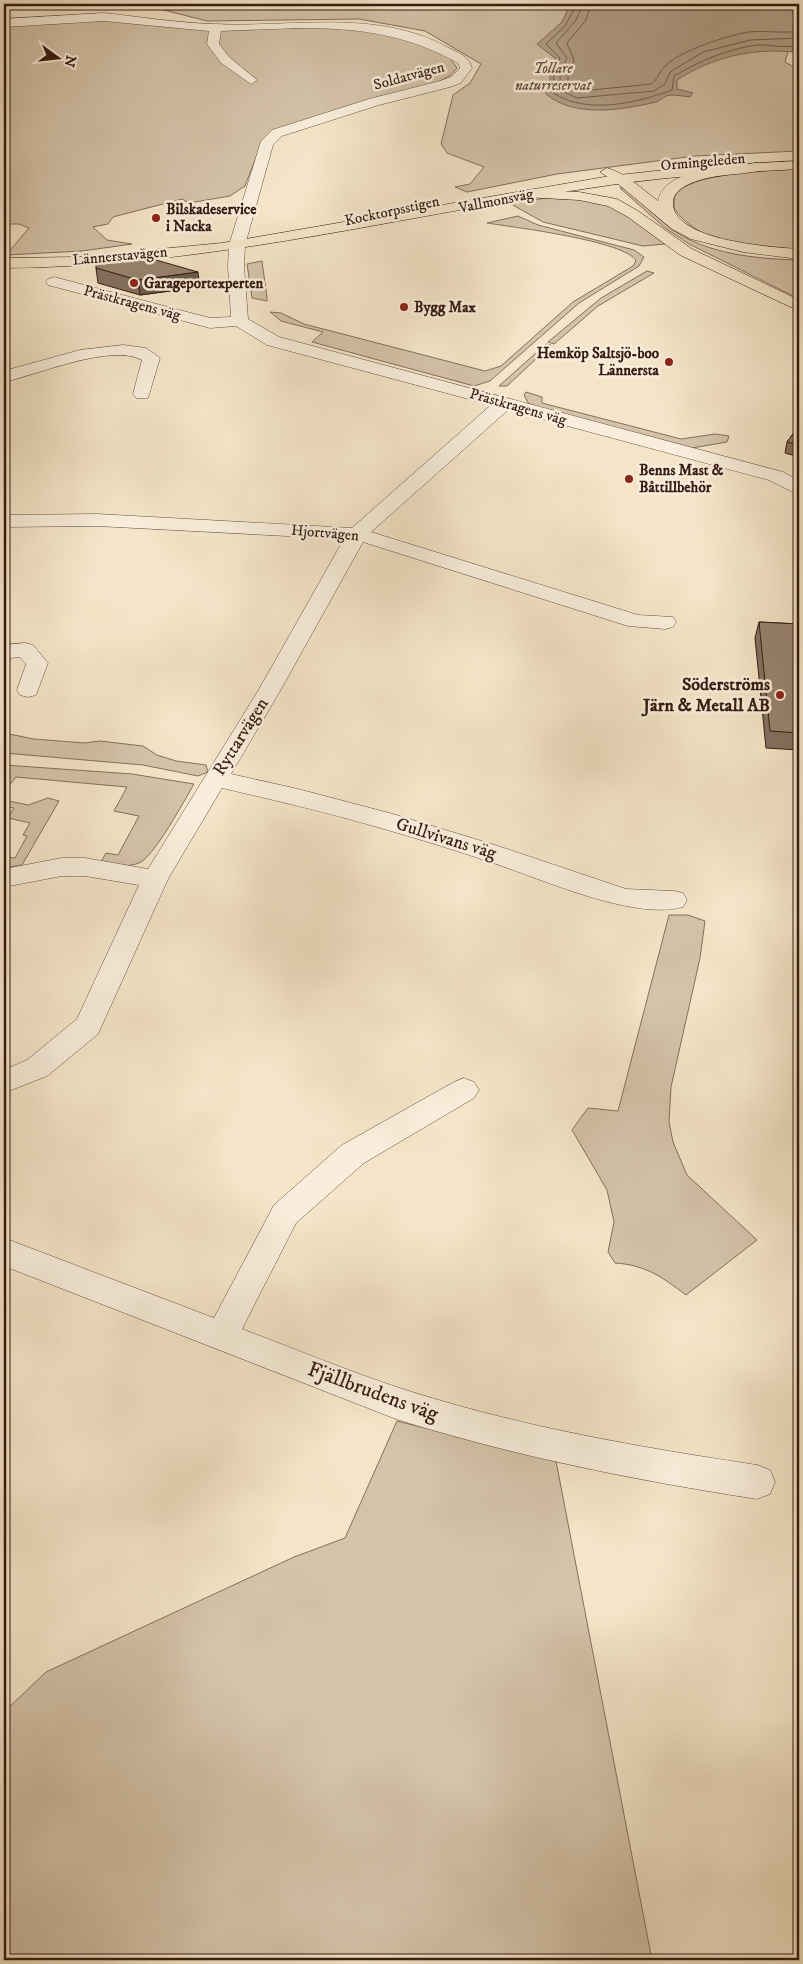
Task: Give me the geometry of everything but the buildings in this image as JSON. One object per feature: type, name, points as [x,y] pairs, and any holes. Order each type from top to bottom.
[{"type":"main road","name":"Ormingeleden","points":[[612,178],[799,155]]},
{"type":"main road","name":"Ormingeleden","points":[[757,167],[799,165]]},
{"type":"main road","name":"Vallmonsväg","points":[[237,245],[439,212],[612,178],[757,167]]},
{"type":"main road","points":[[673,221],[668,214],[664,202],[669,190],[681,182],[696,176],[757,167]]},
{"type":"main road","name":"Kocktorpsstigen","points":[[237,245],[384,212],[612,178]]},
{"type":"main road","points":[[612,178],[673,221],[712,242],[755,251],[799,254]]},
{"type":"main road","points":[[612,178],[656,231]]},
{"type":"main road","points":[[528,194],[579,196],[612,202],[633,214],[694,256],[799,306]]},
{"type":"main road","name":"Lännerstavägen","points":[[4,263],[107,259],[237,245]]},
{"type":"street","name":"Soldatvägen","points":[[4,23],[104,17],[215,28],[321,26],[377,30],[430,42],[464,61],[466,68],[456,80],[329,115],[271,138],[266,144],[237,245]]},
{"type":"street","points":[[215,28],[213,44],[225,60],[250,80]]},
{"type":"street","points":[[237,245],[236,266],[240,320]]},
{"type":"street","name":"Prästkragens väg","points":[[54,282],[210,323],[240,320],[254,332],[273,341],[776,476],[799,488]]},
{"type":"street","points":[[4,376],[90,352],[138,351],[147,354],[151,358],[142,394]]},
{"type":"street","name":"Ryttarvägen","points":[[4,1082],[38,1068],[88,1026],[155,879],[269,691],[357,534],[503,404]]},
{"type":"street","name":"Hjortvägen","points":[[4,521],[97,520],[357,534],[636,621],[665,622]]},
{"type":"street","points":[[4,652],[25,650],[38,663],[28,690]]},
{"type":"street","name":"Gullvivans väg","points":[[215,778],[298,797],[384,820],[489,852],[625,898],[674,900]]},
{"type":"street","points":[[4,878],[62,867],[85,867],[155,879]]},
{"type":"street","points":[[222,1335],[286,1214],[353,1154],[464,1090]]},
{"type":"street","name":"Fjällbrudens väg","points":[[4,1252],[396,1403],[440,1418],[558,1448],[664,1468],[757,1482]]},
{"type":"green space","name":"Tollare naturreservat","points":[[140,4],[767,4],[788,52],[785,62],[799,70],[799,151],[695,156],[557,174],[467,192],[455,187],[470,184],[484,167],[447,153],[441,144],[453,95],[470,83],[481,64],[425,31],[359,19],[207,21]]},
{"type":"green space","points":[[89,19],[222,30],[333,27],[394,34],[448,55],[457,68],[451,75],[432,85],[296,123],[257,155],[245,186],[230,196],[189,203],[182,199],[113,217],[108,224],[93,227],[107,240],[132,244],[82,251],[6,255],[29,228],[19,224],[4,224],[4,26]]},
{"type":"green space","points":[[799,169],[799,249],[748,246],[714,237],[698,230],[685,221],[674,208],[675,196],[683,188],[696,182],[732,174]]},
{"type":"green space","points":[[624,187],[670,228],[699,244],[749,256],[799,260],[799,299],[689,244],[665,228],[620,188]]},
{"type":"green space","points":[[545,198],[591,200],[612,205],[665,244],[643,246],[543,222],[511,204]]},
{"type":"green space","points":[[518,216],[538,225],[634,250],[644,257],[639,266],[579,303],[490,381],[474,386],[312,342],[323,332],[281,321],[270,312],[281,313],[304,324],[485,371],[501,366],[573,302],[633,266],[636,261],[628,254],[591,241],[487,223]]},
{"type":"green space","points":[[262,261],[267,301],[252,298],[247,264]]},
{"type":"green space","points":[[647,271],[654,273],[598,306],[554,344],[548,342],[601,298]]},
{"type":"green space","points":[[546,344],[551,345],[507,386],[499,386]]},
{"type":"green space","points":[[526,392],[542,397],[542,403],[681,439],[715,434],[729,436],[727,442],[692,448],[538,407],[528,403],[524,395]]},
{"type":"green space","points":[[4,733],[34,739],[84,743],[100,741],[143,746],[157,755],[176,761],[206,765],[208,772],[198,776],[143,765],[4,753]]},
{"type":"green space","points":[[4,765],[132,774],[194,784],[153,851],[139,863],[120,865],[101,862],[106,853],[118,855],[139,816],[114,811],[127,787],[16,777],[4,792]]},
{"type":"green space","points":[[48,798],[59,801],[22,865],[4,868],[4,857],[15,858],[27,836],[23,835],[30,823],[8,818],[14,808],[4,806],[4,800],[28,805]]},
{"type":"green space","points":[[669,915],[688,915],[705,921],[700,958],[671,1087],[669,1122],[673,1142],[687,1175],[757,1240],[686,1295],[645,1269],[615,1263],[608,1252],[614,1222],[607,1190],[572,1130],[588,1108],[618,1111]]},
{"type":"green space","points":[[397,1421],[556,1461],[652,1960],[4,1960],[4,1712],[46,1672],[294,1557],[345,1538]]},
{"type":"water","points":[[574,4],[799,4],[799,48],[794,52],[763,51],[748,53],[704,65],[677,80],[677,89],[693,93],[690,97],[668,95],[656,102],[628,108],[584,109],[557,102],[546,94],[550,79],[549,67],[556,59],[537,44],[562,22],[568,9]]},
{"type":"place","name":"Bilskadeservice i Nacka","points":[[156,218]]},
{"type":"place","name":"Garageportexperten","points":[[134,283]]},
{"type":"place","name":"Bygg Max","points":[[404,307]]},
{"type":"place","name":"Hemköp Saltsjö-boo Lännersta","points":[[669,362]]},
{"type":"place","name":"Benns Mast & Båttillbehör","points":[[629,479]]},
{"type":"place","name":"Söderströms Järn & Metall AB","points":[[780,695]]}]
